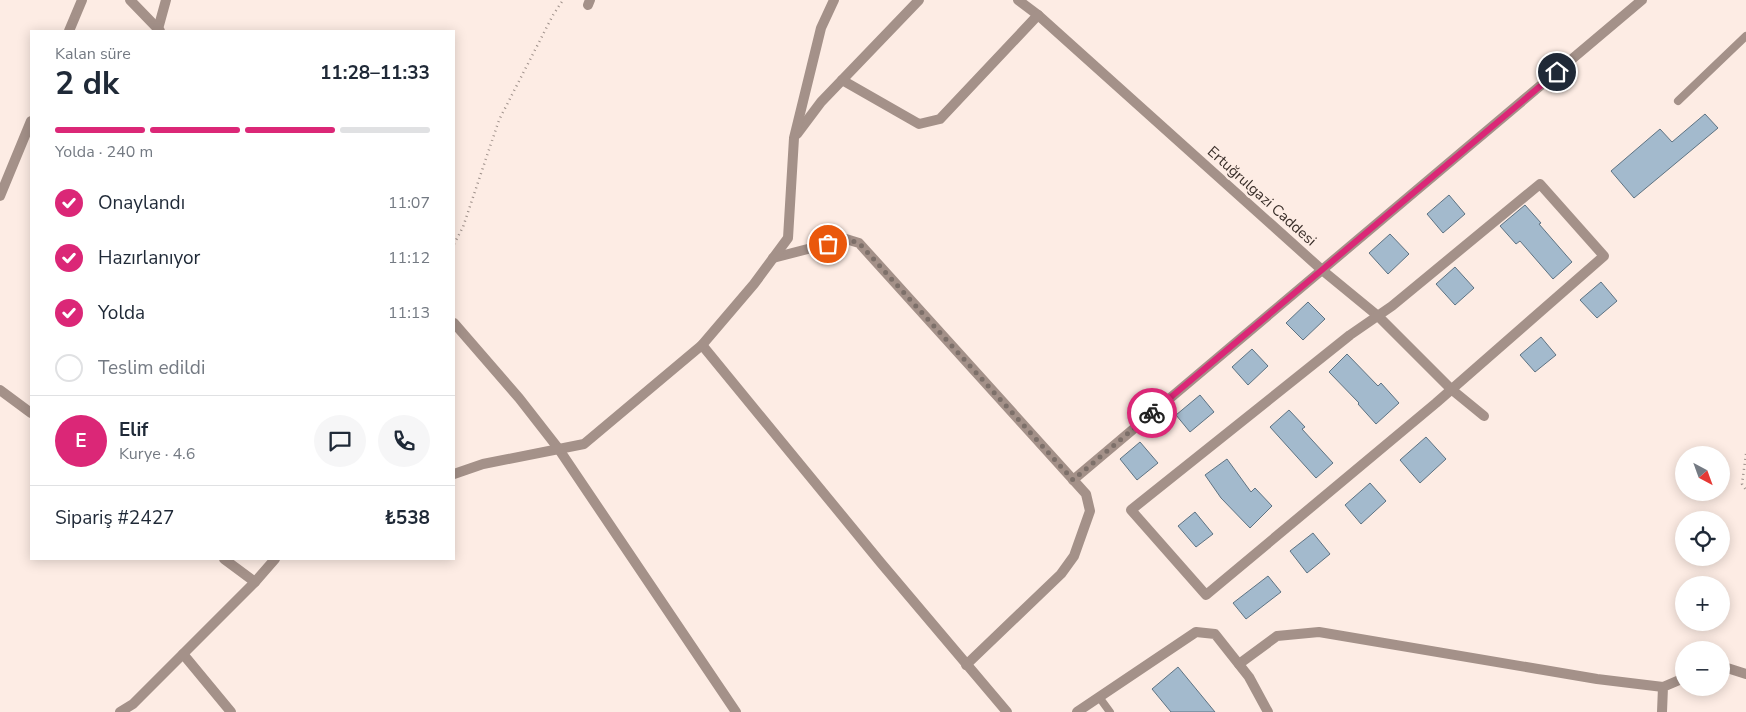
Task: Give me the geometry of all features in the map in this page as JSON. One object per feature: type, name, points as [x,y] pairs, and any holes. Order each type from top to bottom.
[{"type":"street","points":[[68,30],[82,0]]},
{"type":"street","points":[[130,0],[159,30]]},
{"type":"street","points":[[159,30],[166,0]]},
{"type":"street","points":[[455,474],[483,464],[584,444],[702,345],[754,284],[788,238],[794,138],[820,28],[834,0]]},
{"type":"street","points":[[794,138],[821,102],[920,0]]},
{"type":"street","name":"Ertuğrulgazi Caddesi","points":[[1018,0],[1038,15],[1322,270],[1378,316],[1451,389],[1484,416]]},
{"type":"street","points":[[1073,480],[1642,0]]},
{"type":"street","points":[[842,80],[919,124],[940,119],[1038,15]]},
{"type":"street","points":[[0,196],[30,123]]},
{"type":"street","points":[[1540,184],[1604,256],[1451,389],[1206,595],[1131,510],[1350,335],[1378,316],[1540,184]]},
{"type":"street","points":[[773,258],[846,239],[859,243],[1086,494],[1090,511],[1074,556],[1061,574],[966,665]]},
{"type":"street","points":[[455,324],[519,398],[558,448],[736,712]]},
{"type":"street","points":[[702,345],[1007,712]]},
{"type":"street","points":[[0,390],[30,412]]},
{"type":"street","points":[[225,560],[255,582]]},
{"type":"street","points":[[120,712],[133,704],[255,582],[274,560]]},
{"type":"street","points":[[1077,712],[1196,632],[1215,634],[1249,677],[1268,712]]},
{"type":"street","points":[[1239,664],[1277,636],[1319,632],[1597,679],[1663,687],[1675,682]]},
{"type":"street","points":[[183,654],[231,712]]},
{"type":"street","points":[[1730,669],[1746,674]]},
{"type":"street","points":[[1662,712],[1663,687]]},
{"type":"lane","points":[[1678,101],[1746,36]]},
{"type":"lane","points":[[1099,697],[1110,712]]},
{"type":"path","points":[[455,242],[464,227],[499,120],[553,15],[563,0]]},
{"type":"path","points":[[1746,454],[1742,484],[1746,490]]},
{"type":"building","points":[[1705,114],[1718,128],[1634,198],[1611,171],[1660,129],[1672,142]]},
{"type":"building","points":[[1449,195],[1465,214],[1443,233],[1427,214]]},
{"type":"building","points":[[1525,205],[1572,262],[1553,279],[1520,241],[1516,244],[1500,226]]},
{"type":"building","points":[[1390,234],[1409,254],[1388,274],[1369,253]]},
{"type":"building","points":[[1455,267],[1474,288],[1455,305],[1436,284]]},
{"type":"building","points":[[1601,282],[1617,301],[1597,318],[1580,300]]},
{"type":"building","points":[[1308,302],[1325,319],[1303,340],[1286,323]]},
{"type":"building","points":[[1541,337],[1556,355],[1535,372],[1520,355]]},
{"type":"building","points":[[1252,349],[1268,366],[1248,385],[1232,367]]},
{"type":"building","points":[[1347,354],[1378,386],[1381,383],[1399,403],[1376,424],[1329,372]]},
{"type":"building","points":[[1200,395],[1214,412],[1190,432],[1176,415]]},
{"type":"building","points":[[1289,410],[1305,427],[1302,429],[1333,463],[1316,478],[1270,427]]},
{"type":"building","points":[[1426,437],[1446,459],[1420,483],[1400,460]]},
{"type":"building","points":[[1140,442],[1158,463],[1137,480],[1120,459]]},
{"type":"building","points":[[1227,459],[1251,492],[1255,488],[1272,506],[1250,528],[1221,498],[1205,475]]},
{"type":"building","points":[[1370,483],[1386,501],[1361,524],[1345,505]]},
{"type":"building","points":[[1195,512],[1213,534],[1196,547],[1178,526]]},
{"type":"building","points":[[1313,533],[1330,554],[1307,573],[1290,551]]},
{"type":"building","points":[[1268,576],[1281,592],[1246,619],[1233,603]]},
{"type":"building","points":[[1178,667],[1215,712],[1171,712],[1152,689]]},
{"type":"way so far","points":[[828,244],[846,239],[859,243],[1073,480],[1152,413]]},
{"type":"route","points":[[1152,413],[1557,72]]}]
